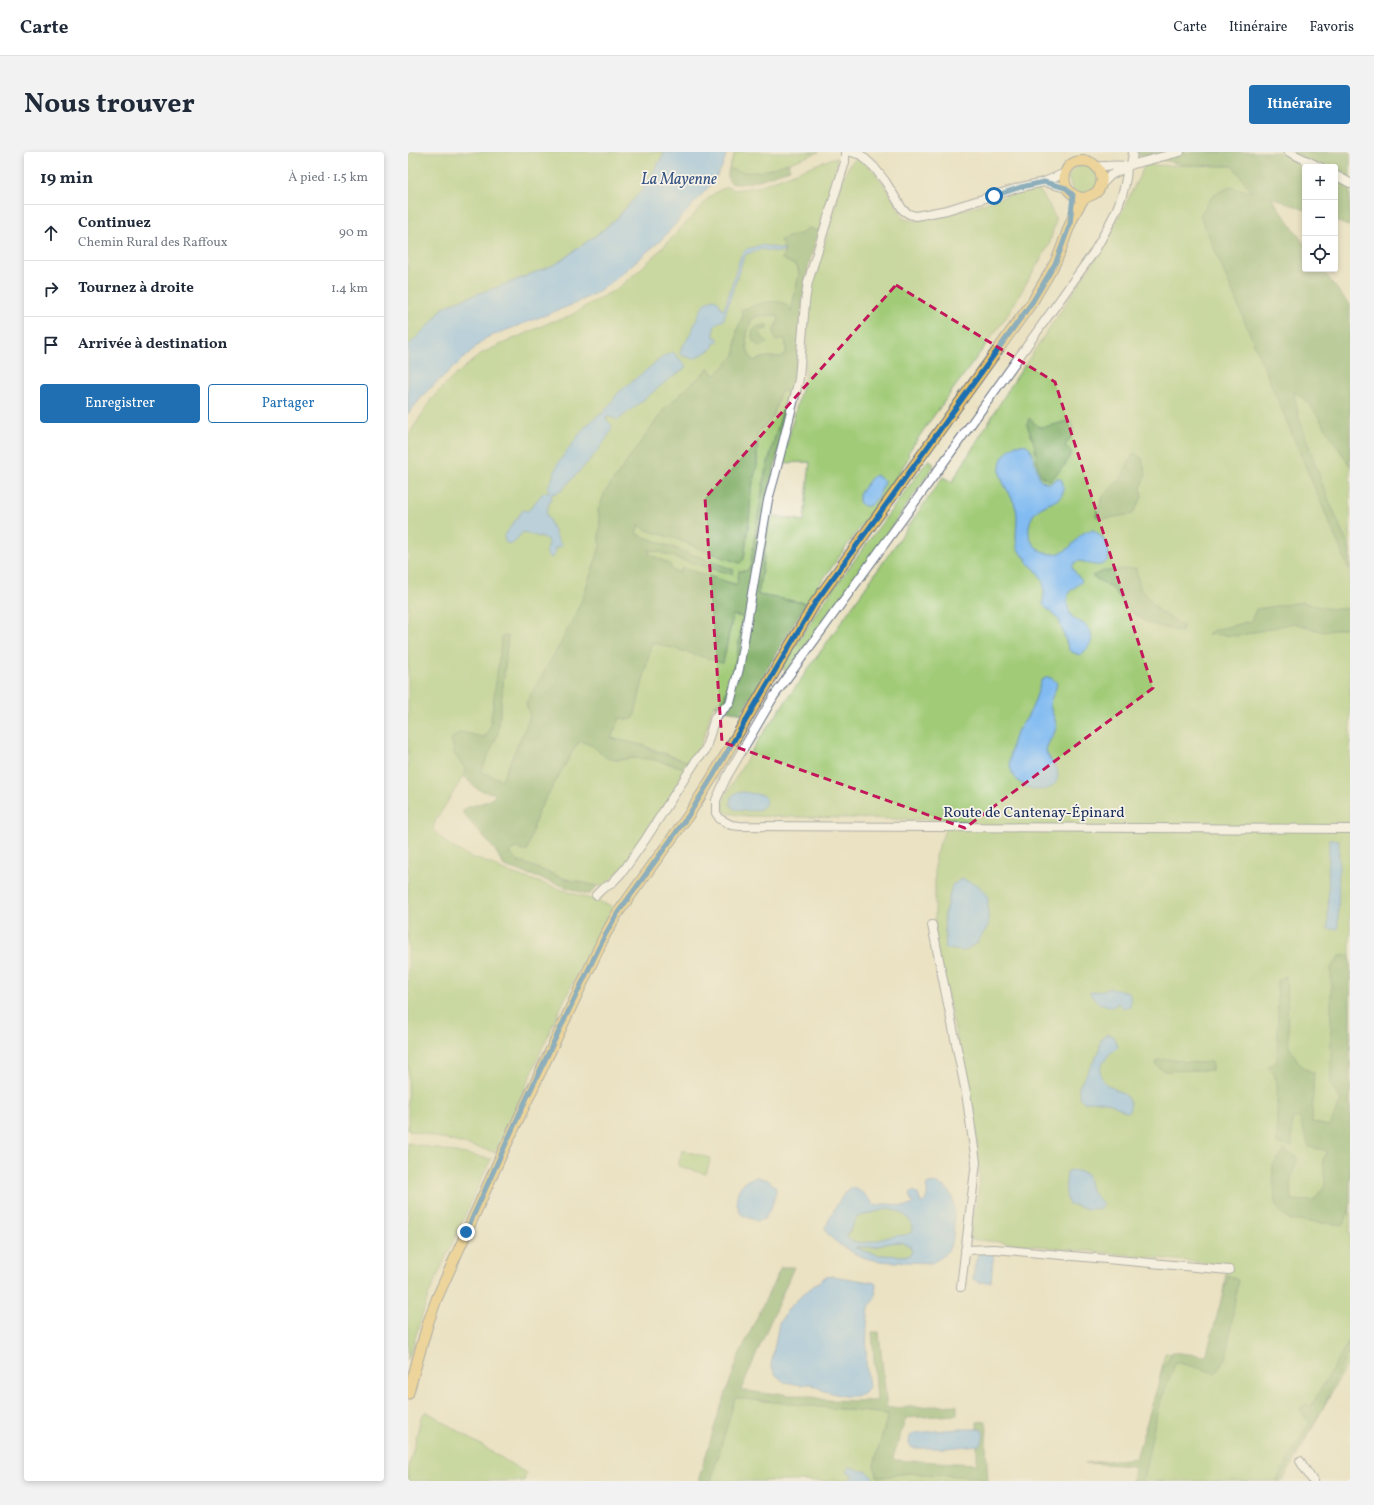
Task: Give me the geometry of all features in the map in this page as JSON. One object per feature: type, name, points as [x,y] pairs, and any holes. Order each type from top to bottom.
[{"type":"main road","points":[[1070,224],[1069,192],[1064,181],[1065,173],[1072,164],[1075,152]]},
{"type":"main road","points":[[408,1394],[428,1323],[437,1298],[509,1138],[605,935],[617,914],[688,816],[815,603],[1033,301],[1056,262],[1070,224],[1084,198],[1095,194],[1101,184],[1101,173],[1084,152]]},
{"type":"main road","points":[[1072,164],[1080,161],[1093,164]]},
{"type":"main road","points":[[1069,192],[1084,198]]},
{"type":"street","points":[[596,895],[602,888],[610,884],[624,870],[645,840],[697,759],[706,751],[715,717],[730,703],[739,669],[768,500],[799,379],[808,282],[846,152]]},
{"type":"street","points":[[851,152],[861,155],[874,167],[885,181],[903,210],[916,216],[947,210],[1021,187],[1044,182],[1065,173]]},
{"type":"street","points":[[1128,166],[1133,152]]},
{"type":"street","points":[[1101,184],[1110,175],[1128,166],[1180,152]]},
{"type":"street","points":[[1289,152],[1314,164]]},
{"type":"street","points":[[1093,164],[1128,166]]},
{"type":"street","name":"Route de Cantenay-Épinard","points":[[1128,166],[1126,182],[1120,201],[1094,252],[774,696],[726,778],[716,800],[716,813],[720,819],[731,825],[740,826],[1350,829]]},
{"type":"street","points":[[1338,177],[1350,183]]},
{"type":"street","points":[[1044,182],[1069,192]]},
{"type":"street","points":[[932,925],[966,1094],[976,1162],[961,1287]]},
{"type":"street","points":[[966,1250],[994,1249],[1229,1270]]},
{"type":"street","points":[[1300,1461],[1313,1481]]},
{"type":"highlighted area","points":[[896,285],[1055,382],[1153,688],[965,828],[722,742],[705,498]]},
{"type":"green space","points":[[408,152],[665,152],[643,189],[616,219],[598,234],[556,264],[509,283],[454,302],[442,309],[432,322],[408,346]]},
{"type":"green space","points":[[735,152],[819,152],[773,169],[754,173],[742,173],[729,168]]},
{"type":"green space","points":[[1137,152],[1350,152],[1350,225],[1348,226],[1338,222],[1338,164],[1302,164],[1302,209],[1271,197],[1302,241],[1302,272],[1324,272],[1350,304],[1350,466],[1309,403],[1294,391],[1298,415],[1323,486],[1350,550],[1350,572],[1200,215],[1213,195],[1230,187],[1252,192],[1233,166],[1185,165],[1137,155]]},
{"type":"green space","points":[[833,158],[837,158],[836,171],[819,231],[808,228],[803,233],[781,240],[785,250],[782,259],[797,266],[799,274],[791,313],[771,302],[741,310],[743,316],[737,330],[735,355],[715,375],[709,368],[665,408],[598,510],[600,523],[600,547],[582,600],[502,780],[481,772],[498,733],[508,636],[490,727],[485,737],[471,734],[455,755],[465,769],[464,775],[435,822],[433,829],[440,837],[461,852],[502,870],[612,906],[613,908],[564,1001],[517,1108],[495,1152],[408,1130],[408,436],[432,398],[453,377],[482,353],[553,321],[569,316],[617,288],[656,254],[715,193],[727,187],[734,190],[757,187]]},
{"type":"green space","points":[[857,158],[878,176],[904,219],[916,221],[950,214],[1032,189],[1040,191],[1056,220],[1049,245],[1007,316],[927,425],[908,453],[909,457],[897,476],[806,603],[758,595],[770,515],[804,521],[810,462],[782,463],[805,374],[810,295],[845,173],[851,163]]},
{"type":"green space","points":[[788,163],[790,169],[748,183],[733,184],[728,179],[729,168],[744,172],[758,172]]},
{"type":"green space","points":[[1086,165],[1092,169],[1098,178],[1097,185],[1094,190],[1087,194],[1073,191],[1068,177],[1075,168]]},
{"type":"green space","points":[[1145,165],[1233,166],[1263,206],[1302,263],[1302,272],[1308,272],[1350,334],[1350,1359],[1283,1481],[1137,1481],[1165,1353],[1213,1359],[1227,1265],[969,1239],[980,1182],[975,1117],[935,942],[935,856],[949,820],[747,816],[726,813],[723,808],[725,796],[755,745],[943,477],[952,482],[1010,387],[1105,245]]},
{"type":"green space","points":[[808,228],[819,231],[809,263],[803,294],[798,369],[768,496],[773,498],[758,595],[806,603],[741,714],[714,706],[723,700],[726,693],[737,655],[743,617],[733,615],[723,663],[652,642],[634,718],[630,720],[620,718],[611,738],[645,746],[652,750],[686,761],[690,763],[687,771],[686,768],[650,759],[632,758],[616,760],[607,758],[593,746],[581,741],[577,744],[538,812],[527,851],[522,851],[517,848],[511,850],[511,855],[516,860],[566,879],[597,886],[590,894],[586,894],[504,866],[495,850],[464,815],[462,810],[491,799],[495,796],[494,793],[476,788],[467,779],[464,775],[465,769],[455,755],[451,739],[460,732],[485,737],[490,727],[502,636],[508,636],[498,733],[481,772],[502,780],[528,722],[530,715],[526,703],[563,639],[582,600],[600,547],[600,523],[598,510],[605,492],[665,408],[709,368],[715,375],[735,355],[737,330],[743,316],[741,310],[765,303],[778,302],[784,303],[788,306],[791,312],[799,274],[797,266],[782,259],[785,250],[780,240],[802,233]],"holes":[[[777,315],[779,320],[774,330],[774,335],[776,341],[784,338],[786,343],[786,353],[782,357],[766,357],[753,361],[748,350],[746,340],[752,319],[758,316]],[[788,391],[765,473],[750,568],[746,571],[739,571],[737,585],[682,568],[680,573],[672,570],[670,564],[649,554],[649,550],[660,552],[732,574],[734,570],[636,534],[639,524],[646,530],[677,539],[740,563],[744,559],[751,491],[757,465],[757,434],[773,417],[780,392]]]},
{"type":"green space","points":[[777,315],[779,320],[774,327],[779,340],[784,338],[786,343],[786,353],[782,357],[766,357],[753,361],[748,350],[746,340],[752,319],[758,316]]},
{"type":"green space","points":[[767,325],[769,327],[762,330],[760,333],[768,343],[761,347],[753,341],[752,335],[754,329],[758,326]]},
{"type":"green space","points":[[788,391],[765,473],[750,568],[746,571],[738,585],[682,569],[681,573],[672,570],[670,564],[649,554],[649,550],[660,552],[731,574],[733,570],[636,534],[639,524],[646,530],[677,539],[740,563],[744,559],[751,491],[757,465],[757,434],[773,417],[780,392]]},
{"type":"green space","points":[[1029,418],[1039,427],[1071,420],[1074,432],[1065,446],[1072,452],[1065,465],[1050,481],[1041,476],[1038,467],[1034,443],[1027,425]]},
{"type":"green space","points":[[1134,453],[1142,458],[1146,475],[1141,487],[1142,497],[1133,514],[1103,519],[1096,516],[1103,496],[1120,479]]},
{"type":"green space","points":[[929,459],[934,465],[876,550],[786,672],[782,668],[784,664],[818,610]]},
{"type":"green space","points":[[1136,568],[1140,588],[1160,612],[1183,625],[1182,632],[1150,624],[1131,612],[1112,588],[1092,576],[1104,571]]},
{"type":"green space","points":[[1303,602],[1326,608],[1350,608],[1350,627],[1323,632],[1294,623],[1238,636],[1208,634],[1214,630],[1251,621],[1256,609]]},
{"type":"green space","points":[[733,615],[743,617],[737,656],[732,676],[726,695],[713,707],[697,754],[693,755],[690,763],[645,746],[611,738],[620,718],[634,718],[652,642],[723,662]]},
{"type":"green space","points":[[581,741],[593,746],[598,751],[616,760],[632,758],[650,759],[686,768],[687,771],[625,865],[605,885],[597,886],[566,879],[516,860],[511,855],[511,849],[517,848],[522,851],[533,829],[538,812],[577,744]]},
{"type":"green space","points":[[1350,955],[1350,1209],[1343,1225],[1289,1220],[1276,1207],[1272,1166],[1285,1150],[1298,1158],[1290,1182],[1291,1200],[1313,1201],[1325,1185],[1323,1159],[1328,1151],[1309,1147],[1299,1117],[1292,1119],[1292,1147],[1277,1143],[1277,1083],[1274,1074],[1268,1067],[1277,1061],[1277,981],[1286,976],[1289,1047],[1302,1067],[1314,1073],[1312,1122],[1329,1126],[1341,1101],[1331,1085],[1331,968],[1339,956]]},
{"type":"green space","points":[[1166,1059],[1198,1063],[1212,1062],[1212,1070],[1164,1071],[1156,1065],[1157,1060]]},
{"type":"green space","points":[[408,1143],[491,1159],[429,1294],[408,1360]]},
{"type":"green space","points":[[682,1150],[711,1158],[706,1174],[678,1166]]},
{"type":"green space","points":[[889,1208],[902,1213],[911,1222],[912,1232],[908,1235],[868,1242],[852,1241],[846,1238],[857,1217]]},
{"type":"green space","points":[[902,1242],[910,1246],[912,1252],[911,1255],[878,1255],[855,1248],[873,1247]]},
{"type":"green space","points":[[781,1267],[794,1267],[741,1390],[769,1394],[779,1393],[787,1395],[805,1395],[826,1400],[877,1401],[872,1332],[879,1332],[887,1408],[957,1405],[957,1415],[906,1418],[893,1458],[895,1460],[977,1464],[977,1445],[979,1445],[982,1430],[977,1429],[977,1422],[986,1421],[988,1481],[981,1481],[982,1479],[978,1477],[907,1473],[877,1477],[874,1465],[888,1414],[735,1398],[711,1481],[698,1481],[719,1412],[740,1353]]},
{"type":"green space","points":[[1228,1275],[1238,1280],[1226,1360],[1215,1373],[1176,1362],[1158,1408],[1143,1481],[1132,1481],[1134,1466],[1085,1463],[1136,1458],[1163,1368],[1172,1352],[1206,1356]]},
{"type":"green space","points":[[1350,1339],[1350,1351],[1346,1356],[1322,1410],[1280,1481],[1276,1481],[1309,1423],[1300,1409],[1306,1404],[1311,1406]]},
{"type":"green space","points":[[735,1398],[888,1414],[874,1465],[884,1477],[907,1473],[978,1477],[982,1479],[981,1481],[711,1481]]},
{"type":"green space","points":[[426,1411],[526,1473],[524,1481],[408,1481],[408,1471],[421,1417]]},
{"type":"water","name":"La Mayenne","points":[[665,152],[727,152],[722,167],[713,182],[661,240],[609,284],[574,304],[486,338],[426,392],[408,414],[408,346],[432,322],[442,309],[454,302],[509,283],[556,264],[616,219],[643,189]]},
{"type":"water","points":[[761,245],[783,249],[785,251],[778,252],[760,249],[744,256],[723,321],[720,321],[714,327],[714,337],[718,338],[718,341],[714,343],[713,348],[694,359],[681,355],[680,350],[690,334],[700,310],[706,303],[714,299],[718,301],[724,310],[741,255],[747,249]]},
{"type":"water","points":[[673,352],[686,366],[684,369],[618,420],[606,417],[612,426],[605,441],[561,491],[552,494],[546,513],[562,546],[555,548],[554,556],[549,558],[546,551],[549,545],[547,539],[523,532],[513,543],[509,544],[505,542],[504,536],[523,510],[528,511],[543,493],[549,491],[548,486],[558,463],[584,428],[603,413],[619,392],[664,356]]},
{"type":"water","points":[[1016,445],[1025,445],[1029,447],[1041,480],[1049,484],[1057,478],[1062,480],[1063,493],[1061,496],[1039,509],[1032,517],[1029,533],[1032,543],[1042,551],[1053,554],[1061,553],[1071,546],[1082,534],[1093,530],[1106,543],[1109,555],[1108,560],[1103,564],[1093,565],[1079,561],[1072,567],[1082,581],[1068,594],[1067,600],[1069,610],[1073,618],[1088,628],[1092,637],[1088,648],[1080,655],[1069,650],[1059,620],[1043,605],[1044,585],[1041,578],[1027,563],[1026,558],[1021,554],[1016,542],[1016,509],[1001,478],[1000,466],[1003,456]]},
{"type":"water","points":[[876,475],[884,481],[883,487],[872,504],[869,506],[864,506],[859,502],[859,494],[872,477]]},
{"type":"water","points":[[1047,677],[1056,681],[1057,684],[1050,704],[1056,728],[1046,751],[1058,772],[1058,775],[1055,783],[1049,788],[1041,790],[1032,789],[1016,779],[1011,771],[1010,760],[1012,744],[1016,733],[1030,712],[1041,681]]},
{"type":"water","points":[[743,792],[762,795],[766,799],[765,805],[762,808],[755,810],[746,811],[734,809],[730,804],[731,797],[735,793]]},
{"type":"water","points":[[1329,840],[1339,840],[1338,929],[1328,929]]},
{"type":"water","points":[[962,879],[978,885],[988,897],[988,926],[977,943],[964,951],[946,949],[944,916],[952,885]]},
{"type":"water","points":[[1111,988],[1129,992],[1131,1001],[1130,1006],[1123,1008],[1118,1003],[1113,1007],[1098,1003],[1089,993]]},
{"type":"water","points":[[1107,1034],[1114,1036],[1118,1047],[1111,1052],[1103,1063],[1100,1073],[1102,1080],[1107,1085],[1127,1097],[1130,1103],[1129,1111],[1126,1112],[1107,1102],[1097,1101],[1085,1103],[1079,1097],[1079,1087],[1099,1052],[1101,1039]]},
{"type":"water","points":[[1071,1170],[1087,1174],[1091,1190],[1103,1204],[1100,1209],[1088,1209],[1069,1204],[1066,1196],[1066,1184],[1067,1172]]},
{"type":"water","points":[[757,1177],[768,1180],[776,1187],[776,1191],[773,1204],[764,1219],[757,1221],[742,1215],[737,1203],[737,1197],[738,1191],[745,1182]]},
{"type":"water","points":[[928,1183],[943,1186],[951,1195],[954,1208],[954,1232],[951,1245],[944,1255],[931,1263],[887,1262],[863,1257],[839,1244],[830,1237],[826,1231],[825,1228],[836,1207],[850,1188],[854,1188],[861,1192],[875,1206],[887,1204],[904,1206],[913,1204],[909,1195],[910,1192],[913,1191],[918,1194],[921,1203],[923,1203],[927,1195],[926,1186]],"holes":[[[889,1208],[902,1213],[911,1222],[912,1232],[906,1235],[894,1236],[864,1243],[852,1241],[847,1238],[848,1233],[857,1217]],[[902,1242],[910,1246],[912,1252],[910,1255],[878,1255],[855,1248],[873,1247]]]},
{"type":"water","points":[[994,1250],[991,1282],[975,1281],[973,1279],[974,1272],[979,1253]]},
{"type":"water","points":[[833,1276],[876,1283],[875,1298],[869,1307],[867,1326],[866,1363],[869,1387],[865,1392],[855,1396],[844,1396],[824,1391],[811,1384],[802,1385],[784,1382],[775,1374],[771,1365],[779,1323],[789,1308],[802,1295],[825,1277]]},
{"type":"water","points":[[958,1429],[982,1430],[983,1436],[979,1445],[945,1448],[912,1448],[909,1443],[910,1436],[914,1433]]},
{"type":"water","points":[[849,1467],[866,1471],[873,1477],[872,1481],[847,1481],[854,1475],[849,1473],[847,1469]]},
{"type":"route","points":[[466,1232],[523,1106],[605,935],[617,914],[688,816],[815,603],[990,362],[1033,301],[1056,262],[1070,224],[1073,195],[1066,188],[1044,182],[1021,187],[994,196]]}]
